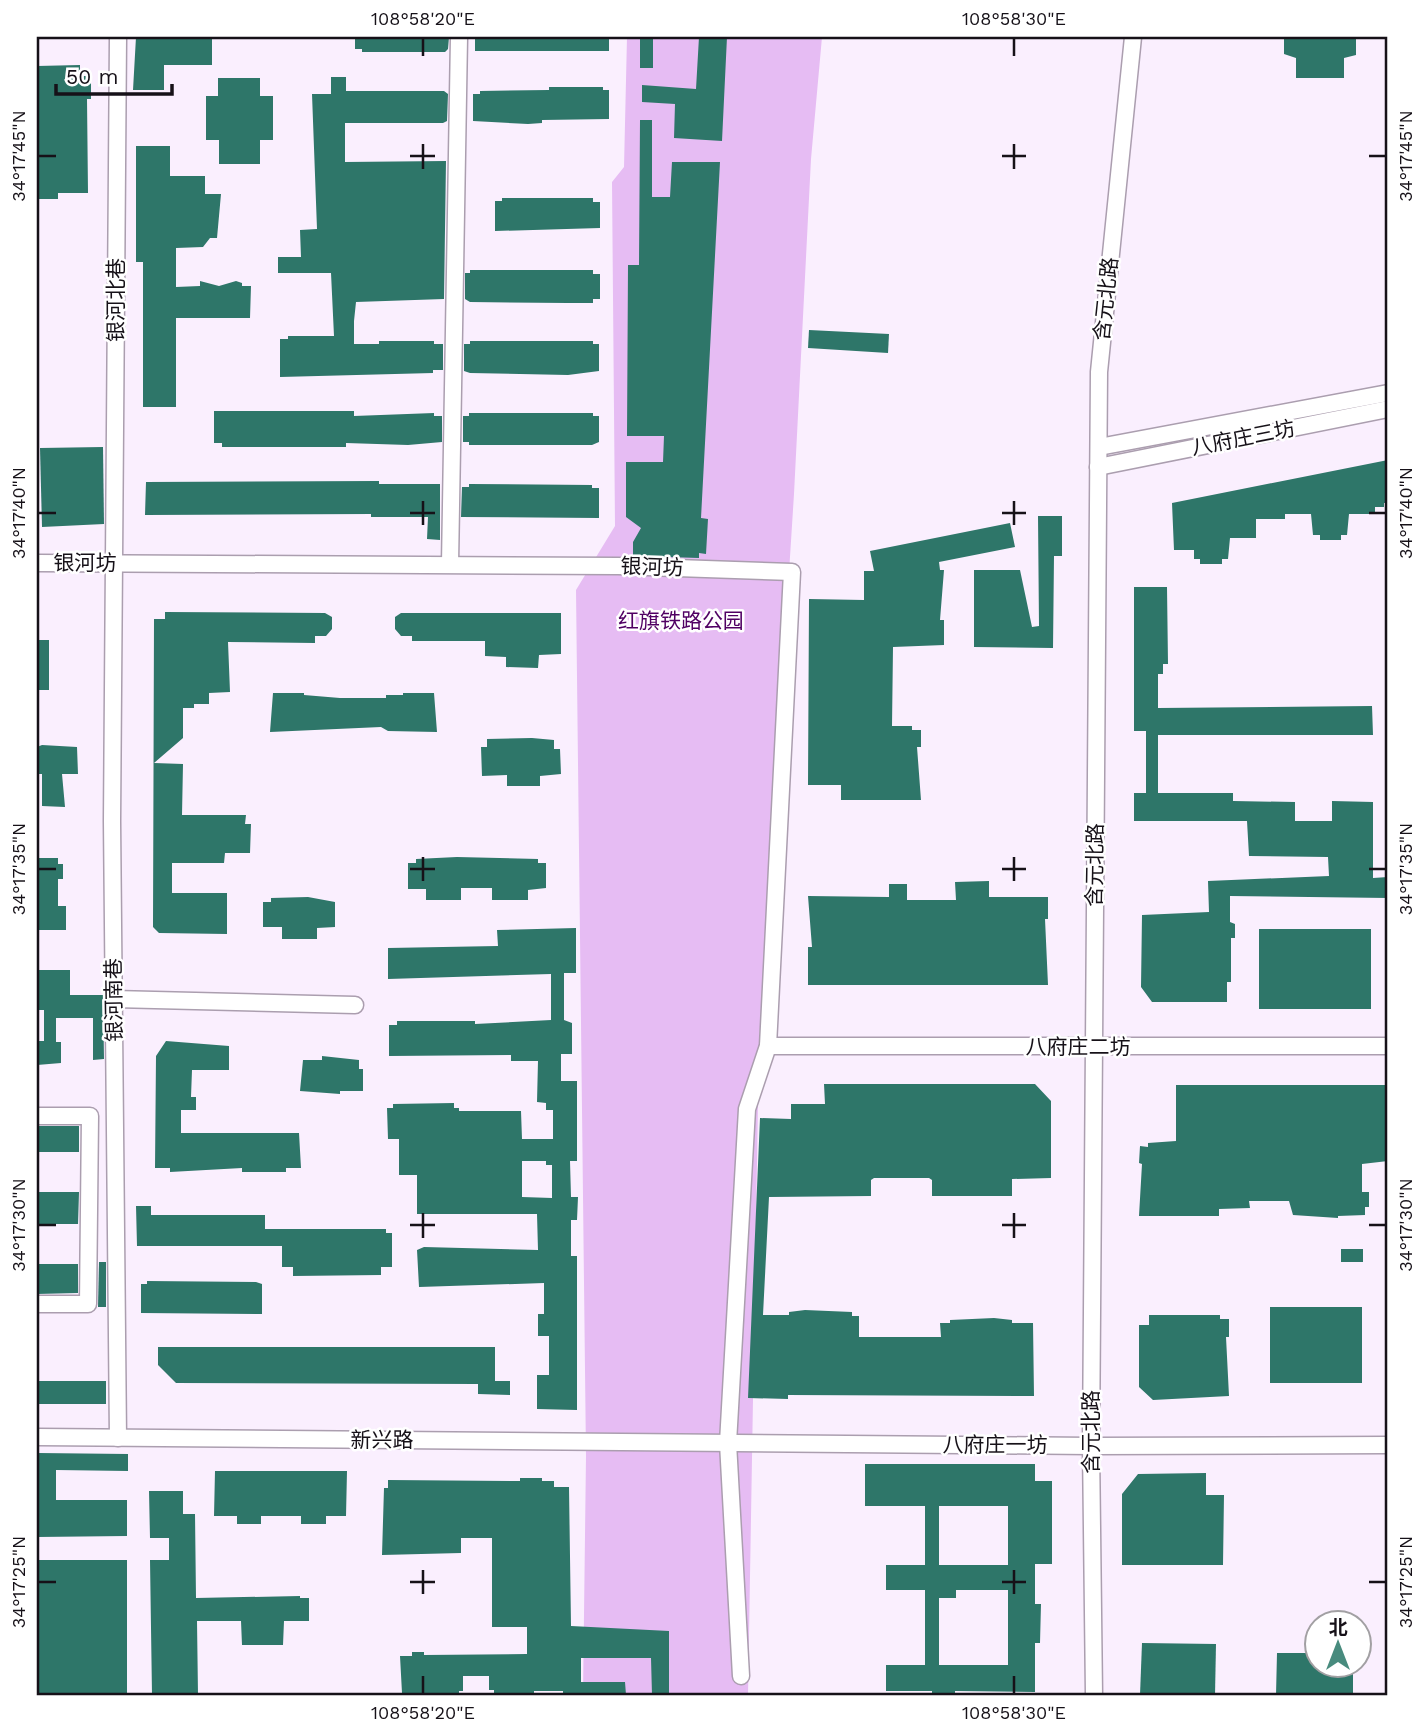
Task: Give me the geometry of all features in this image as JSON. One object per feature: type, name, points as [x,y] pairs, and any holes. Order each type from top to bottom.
[{"type":"street","name":"银河北巷","points":[[115,563],[118,37]]},
{"type":"street","points":[[450,565],[459,37]]},
{"type":"street","name":"含元北路","points":[[1094,1695],[1091,1446],[1099,372],[1133,37]]},
{"type":"street","name":"八府庄三坊","points":[[1099,447],[1388,393]]},
{"type":"street","name":"八府庄三坊","points":[[1098,467],[1388,409]]},
{"type":"street","name":"银河坊","points":[[37,562],[618,565],[792,572],[768,1046]]},
{"type":"street","name":"银河南巷","points":[[115,563],[114,999],[118,1438]]},
{"type":"street","points":[[114,999],[355,1005]]},
{"type":"street","points":[[741,1676],[728,1443],[747,1109],[768,1046]]},
{"type":"street","name":"八府庄二坊","points":[[768,1046],[1388,1046]]},
{"type":"street","points":[[37,1116],[90,1116],[88,1304],[37,1304]]},
{"type":"street","name":"新兴路","points":[[37,1437],[728,1443]]},
{"type":"street","name":"八府庄一坊","points":[[728,1443],[1388,1445]]},
{"type":"green space","name":"红旗铁路公园","points":[[627,37],[822,37],[811,159],[794,494],[759,1044],[748,1695],[583,1695],[586,1456],[576,590],[615,526],[612,182],[624,167]]},
{"type":"building","points":[[136,37],[212,37],[212,65],[164,65],[164,90],[133,90]]},
{"type":"building","points":[[355,37],[449,37],[448,49],[445,52],[362,52],[362,49],[355,49]]},
{"type":"building","points":[[475,37],[609,37],[609,51],[475,51]]},
{"type":"building","points":[[640,37],[653,37],[653,68],[640,68]]},
{"type":"building","points":[[699,37],[727,37],[722,141],[674,138],[675,104],[642,102],[642,85],[696,89]]},
{"type":"building","points":[[1284,37],[1356,37],[1356,55],[1344,58],[1344,78],[1296,78],[1296,58],[1284,54]]},
{"type":"building","points":[[80,65],[80,76],[91,76],[91,99],[87,99],[88,193],[58,193],[58,199],[37,199],[37,66]]},
{"type":"building","points":[[331,77],[346,77],[346,91],[444,91],[448,94],[447,121],[443,123],[345,123],[345,162],[446,161],[444,299],[356,302],[354,321],[354,344],[434,341],[434,344],[443,344],[443,370],[433,370],[433,373],[280,377],[280,339],[288,339],[288,336],[334,336],[331,273],[278,273],[278,257],[301,257],[300,230],[317,229],[312,94],[331,94]]},
{"type":"building","points":[[218,78],[260,78],[260,96],[273,96],[273,140],[260,140],[260,164],[219,164],[219,140],[206,140],[206,96],[218,96]]},
{"type":"building","points":[[549,87],[603,87],[603,90],[609,90],[609,119],[542,120],[542,123],[528,124],[473,121],[473,94],[480,94],[480,91],[549,90]]},
{"type":"building","points":[[640,120],[652,120],[652,197],[670,197],[672,162],[720,162],[701,518],[708,519],[706,554],[699,553],[699,558],[633,556],[633,542],[641,528],[626,517],[626,462],[663,462],[664,436],[627,436],[628,265],[639,265]]},
{"type":"building","points":[[136,146],[170,146],[170,176],[205,176],[205,194],[221,194],[217,238],[210,238],[203,247],[176,248],[176,287],[200,286],[200,281],[219,286],[236,281],[242,283],[242,286],[251,286],[250,318],[176,318],[176,407],[143,407],[143,262],[136,262]]},
{"type":"building","points":[[502,198],[593,198],[593,202],[600,202],[600,228],[495,231],[495,201],[502,201]]},
{"type":"building","points":[[470,270],[593,270],[593,274],[600,274],[600,299],[593,299],[593,303],[470,302],[465,299],[465,273],[470,273]]},
{"type":"building","points":[[809,330],[889,334],[888,353],[808,348]]},
{"type":"building","points":[[470,341],[593,341],[593,344],[599,344],[599,371],[568,375],[470,373],[464,371],[464,344],[470,344]]},
{"type":"building","points":[[214,411],[354,411],[354,416],[434,413],[434,416],[442,416],[442,442],[408,445],[346,443],[346,447],[222,447],[222,443],[214,443]]},
{"type":"building","points":[[469,413],[593,413],[593,416],[599,416],[599,442],[592,445],[469,445],[469,442],[463,442],[463,416],[469,416]]},
{"type":"building","points":[[103,447],[104,524],[42,527],[40,448]]},
{"type":"building","points":[[1388,460],[1388,503],[1384,503],[1384,507],[1375,507],[1375,514],[1349,514],[1347,535],[1341,535],[1341,540],[1320,540],[1320,535],[1313,535],[1311,514],[1285,514],[1285,519],[1256,519],[1256,538],[1230,538],[1228,559],[1222,559],[1222,564],[1200,564],[1200,559],[1194,559],[1194,550],[1174,550],[1172,503]]},
{"type":"building","points":[[379,481],[379,484],[440,484],[440,540],[427,539],[428,517],[371,517],[371,514],[145,515],[146,482]]},
{"type":"building","points":[[469,484],[592,485],[592,488],[599,488],[599,518],[461,517],[462,487],[469,487]]},
{"type":"building","points":[[1038,516],[1062,516],[1062,556],[1054,556],[1053,648],[974,647],[974,570],[1020,570],[1032,627],[1039,626]]},
{"type":"building","points":[[1010,523],[1015,547],[939,562],[940,570],[944,570],[940,620],[944,620],[944,645],[893,647],[892,726],[912,726],[912,730],[921,730],[921,747],[917,747],[921,800],[841,800],[841,785],[808,785],[809,599],[864,600],[864,571],[874,571],[870,551]]},
{"type":"building","points":[[1134,587],[1167,587],[1168,664],[1163,664],[1163,674],[1158,674],[1158,708],[1372,706],[1373,735],[1158,735],[1158,793],[1233,793],[1233,801],[1295,802],[1295,821],[1332,821],[1332,801],[1373,802],[1373,878],[1388,877],[1388,898],[1230,896],[1230,922],[1235,924],[1235,938],[1231,938],[1231,982],[1227,982],[1227,1002],[1152,1002],[1141,987],[1142,915],[1209,912],[1208,881],[1329,876],[1328,857],[1249,856],[1247,821],[1134,821],[1134,793],[1146,793],[1146,731],[1134,731]]},
{"type":"building","points":[[165,612],[325,613],[332,617],[332,629],[326,636],[315,636],[315,643],[228,642],[230,692],[209,693],[209,704],[194,704],[194,708],[183,708],[183,738],[154,763],[183,764],[182,815],[246,815],[245,824],[251,824],[250,853],[225,853],[224,863],[172,863],[172,893],[227,893],[227,934],[159,933],[153,927],[154,619],[165,619]]},
{"type":"building","points":[[401,613],[561,613],[561,654],[539,655],[538,668],[506,667],[506,657],[485,656],[485,641],[412,641],[412,636],[401,636],[395,629],[395,617]]},
{"type":"building","points":[[37,640],[49,640],[49,690],[37,690]]},
{"type":"building","points":[[273,693],[386,698],[386,695],[403,693],[434,693],[437,732],[388,731],[381,727],[270,732]]},
{"type":"building","points":[[487,739],[554,740],[554,749],[560,749],[561,774],[540,776],[540,786],[507,786],[507,775],[482,776],[481,747],[487,747]]},
{"type":"building","points":[[37,747],[77,747],[78,774],[62,774],[65,807],[42,806],[42,774],[37,774]]},
{"type":"building","points":[[37,858],[58,858],[58,864],[63,864],[63,879],[58,879],[58,906],[66,906],[66,930],[37,930]]},
{"type":"building","points":[[416,859],[538,859],[538,863],[546,863],[546,888],[528,890],[528,900],[492,900],[492,888],[461,888],[461,900],[426,900],[426,889],[408,889],[408,863],[416,863]]},
{"type":"building","points":[[989,881],[989,897],[1048,897],[1048,919],[1045,919],[1048,985],[808,985],[808,947],[812,947],[808,896],[889,897],[889,884],[907,884],[907,900],[956,900],[955,882]]},
{"type":"building","points":[[308,897],[335,902],[335,927],[317,928],[317,939],[282,939],[282,927],[263,927],[263,902],[271,902],[271,898]]},
{"type":"building","points":[[576,928],[576,973],[564,973],[564,1020],[572,1023],[572,1054],[561,1054],[561,1081],[577,1081],[577,1161],[570,1161],[571,1197],[578,1197],[577,1220],[571,1220],[571,1256],[577,1256],[577,1410],[537,1409],[537,1375],[549,1375],[549,1336],[538,1336],[538,1314],[544,1314],[544,1283],[419,1287],[417,1250],[424,1247],[538,1250],[537,1214],[417,1214],[417,1175],[399,1175],[399,1139],[388,1139],[387,1108],[393,1108],[393,1104],[454,1103],[454,1108],[459,1108],[459,1111],[521,1111],[522,1139],[553,1139],[553,1110],[546,1110],[546,1103],[537,1102],[538,1061],[511,1061],[511,1055],[389,1056],[389,1025],[397,1025],[397,1021],[475,1021],[475,1024],[551,1020],[551,974],[388,979],[388,948],[498,946],[497,930]],"holes":[[[522,1161],[546,1161],[546,1165],[552,1165],[552,1198],[522,1197]]]},
{"type":"building","points":[[1259,929],[1371,929],[1371,1009],[1259,1009]]},
{"type":"building","points":[[37,970],[70,970],[70,995],[103,995],[104,1059],[93,1060],[93,1018],[56,1018],[56,1042],[61,1042],[61,1063],[37,1065],[37,1041],[44,1041],[44,1010],[37,1010]]},
{"type":"building","points":[[166,1041],[229,1046],[229,1070],[192,1070],[191,1097],[196,1097],[196,1110],[181,1110],[181,1133],[299,1133],[301,1168],[286,1168],[286,1172],[242,1172],[242,1168],[170,1172],[170,1168],[155,1168],[156,1056]]},
{"type":"building","points":[[322,1056],[359,1060],[359,1069],[363,1069],[363,1091],[340,1091],[340,1094],[300,1091],[303,1060],[322,1060]]},
{"type":"building","points":[[824,1084],[1035,1084],[1051,1101],[1051,1178],[1012,1179],[1012,1196],[932,1196],[932,1180],[929,1178],[874,1178],[871,1180],[871,1196],[769,1197],[763,1315],[789,1315],[789,1312],[805,1310],[852,1312],[852,1316],[859,1316],[859,1337],[941,1337],[940,1323],[950,1323],[950,1320],[994,1318],[1012,1320],[1012,1323],[1033,1323],[1034,1396],[788,1395],[788,1399],[748,1398],[760,1118],[791,1119],[791,1104],[825,1104]]},
{"type":"building","points":[[1176,1085],[1388,1085],[1388,1161],[1362,1164],[1362,1192],[1369,1192],[1369,1207],[1365,1207],[1365,1215],[1338,1218],[1293,1215],[1289,1201],[1249,1201],[1250,1208],[1219,1209],[1219,1216],[1139,1216],[1142,1164],[1139,1163],[1140,1146],[1176,1141]]},
{"type":"building","points":[[37,1126],[79,1126],[79,1152],[37,1152]]},
{"type":"building","points":[[37,1192],[79,1192],[78,1224],[37,1224]]},
{"type":"building","points":[[136,1206],[151,1206],[151,1215],[265,1215],[265,1229],[386,1229],[386,1233],[392,1233],[392,1267],[381,1267],[381,1275],[293,1276],[293,1267],[282,1267],[282,1246],[137,1246]]},
{"type":"building","points":[[1341,1249],[1363,1249],[1363,1262],[1341,1262]]},
{"type":"building","points":[[99,1262],[106,1262],[106,1307],[98,1307]]},
{"type":"building","points":[[37,1264],[78,1264],[78,1293],[37,1294]]},
{"type":"building","points":[[147,1281],[256,1282],[262,1284],[262,1314],[141,1313],[141,1284],[147,1284]]},
{"type":"building","points":[[1270,1307],[1362,1307],[1362,1383],[1270,1383]]},
{"type":"building","points":[[1149,1315],[1220,1315],[1220,1319],[1229,1319],[1229,1337],[1226,1337],[1229,1396],[1153,1400],[1139,1387],[1139,1325],[1149,1325]]},
{"type":"building","points":[[158,1347],[495,1347],[495,1381],[510,1381],[510,1395],[478,1394],[478,1384],[176,1383],[158,1365]]},
{"type":"building","points":[[37,1381],[106,1381],[106,1404],[37,1404]]},
{"type":"building","points":[[38,1453],[128,1454],[128,1471],[56,1470],[56,1500],[127,1500],[127,1536],[37,1537]]},
{"type":"building","points":[[865,1464],[1035,1464],[1035,1481],[1052,1481],[1052,1564],[1035,1564],[1035,1604],[1041,1604],[1040,1643],[1035,1643],[1035,1692],[955,1691],[955,1695],[932,1695],[932,1691],[886,1691],[886,1665],[925,1665],[925,1590],[886,1590],[886,1565],[925,1565],[925,1506],[865,1506]],"holes":[[[939,1506],[1008,1506],[1008,1565],[939,1565]],[[956,1590],[1008,1590],[1008,1665],[939,1665],[939,1598],[956,1598]]]},
{"type":"building","points":[[215,1471],[347,1471],[346,1516],[326,1516],[326,1524],[301,1524],[301,1516],[261,1516],[261,1524],[237,1524],[237,1516],[214,1516]]},
{"type":"building","points":[[1206,1473],[1206,1495],[1224,1495],[1223,1565],[1122,1565],[1122,1494],[1138,1474]]},
{"type":"building","points":[[520,1478],[542,1478],[542,1481],[554,1481],[554,1487],[569,1487],[571,1626],[669,1631],[669,1695],[652,1695],[651,1658],[581,1658],[581,1682],[625,1682],[626,1695],[563,1695],[563,1691],[534,1691],[534,1695],[494,1695],[494,1690],[489,1690],[489,1676],[463,1676],[463,1691],[459,1691],[459,1695],[402,1693],[400,1656],[412,1656],[412,1652],[424,1652],[424,1655],[527,1654],[527,1627],[492,1627],[492,1538],[461,1538],[461,1553],[382,1555],[384,1488],[388,1488],[388,1480],[520,1481]]},
{"type":"building","points":[[149,1491],[183,1491],[183,1514],[195,1514],[196,1598],[309,1598],[309,1621],[284,1621],[283,1645],[242,1645],[241,1621],[197,1621],[198,1695],[152,1695],[150,1560],[169,1560],[169,1538],[150,1538]]},
{"type":"building","points":[[37,1560],[127,1560],[127,1695],[37,1695]]},
{"type":"building","points":[[1142,1643],[1216,1644],[1215,1695],[1140,1695]]},
{"type":"building","points":[[1277,1653],[1302,1653],[1302,1680],[1353,1680],[1353,1695],[1276,1695]]}]
